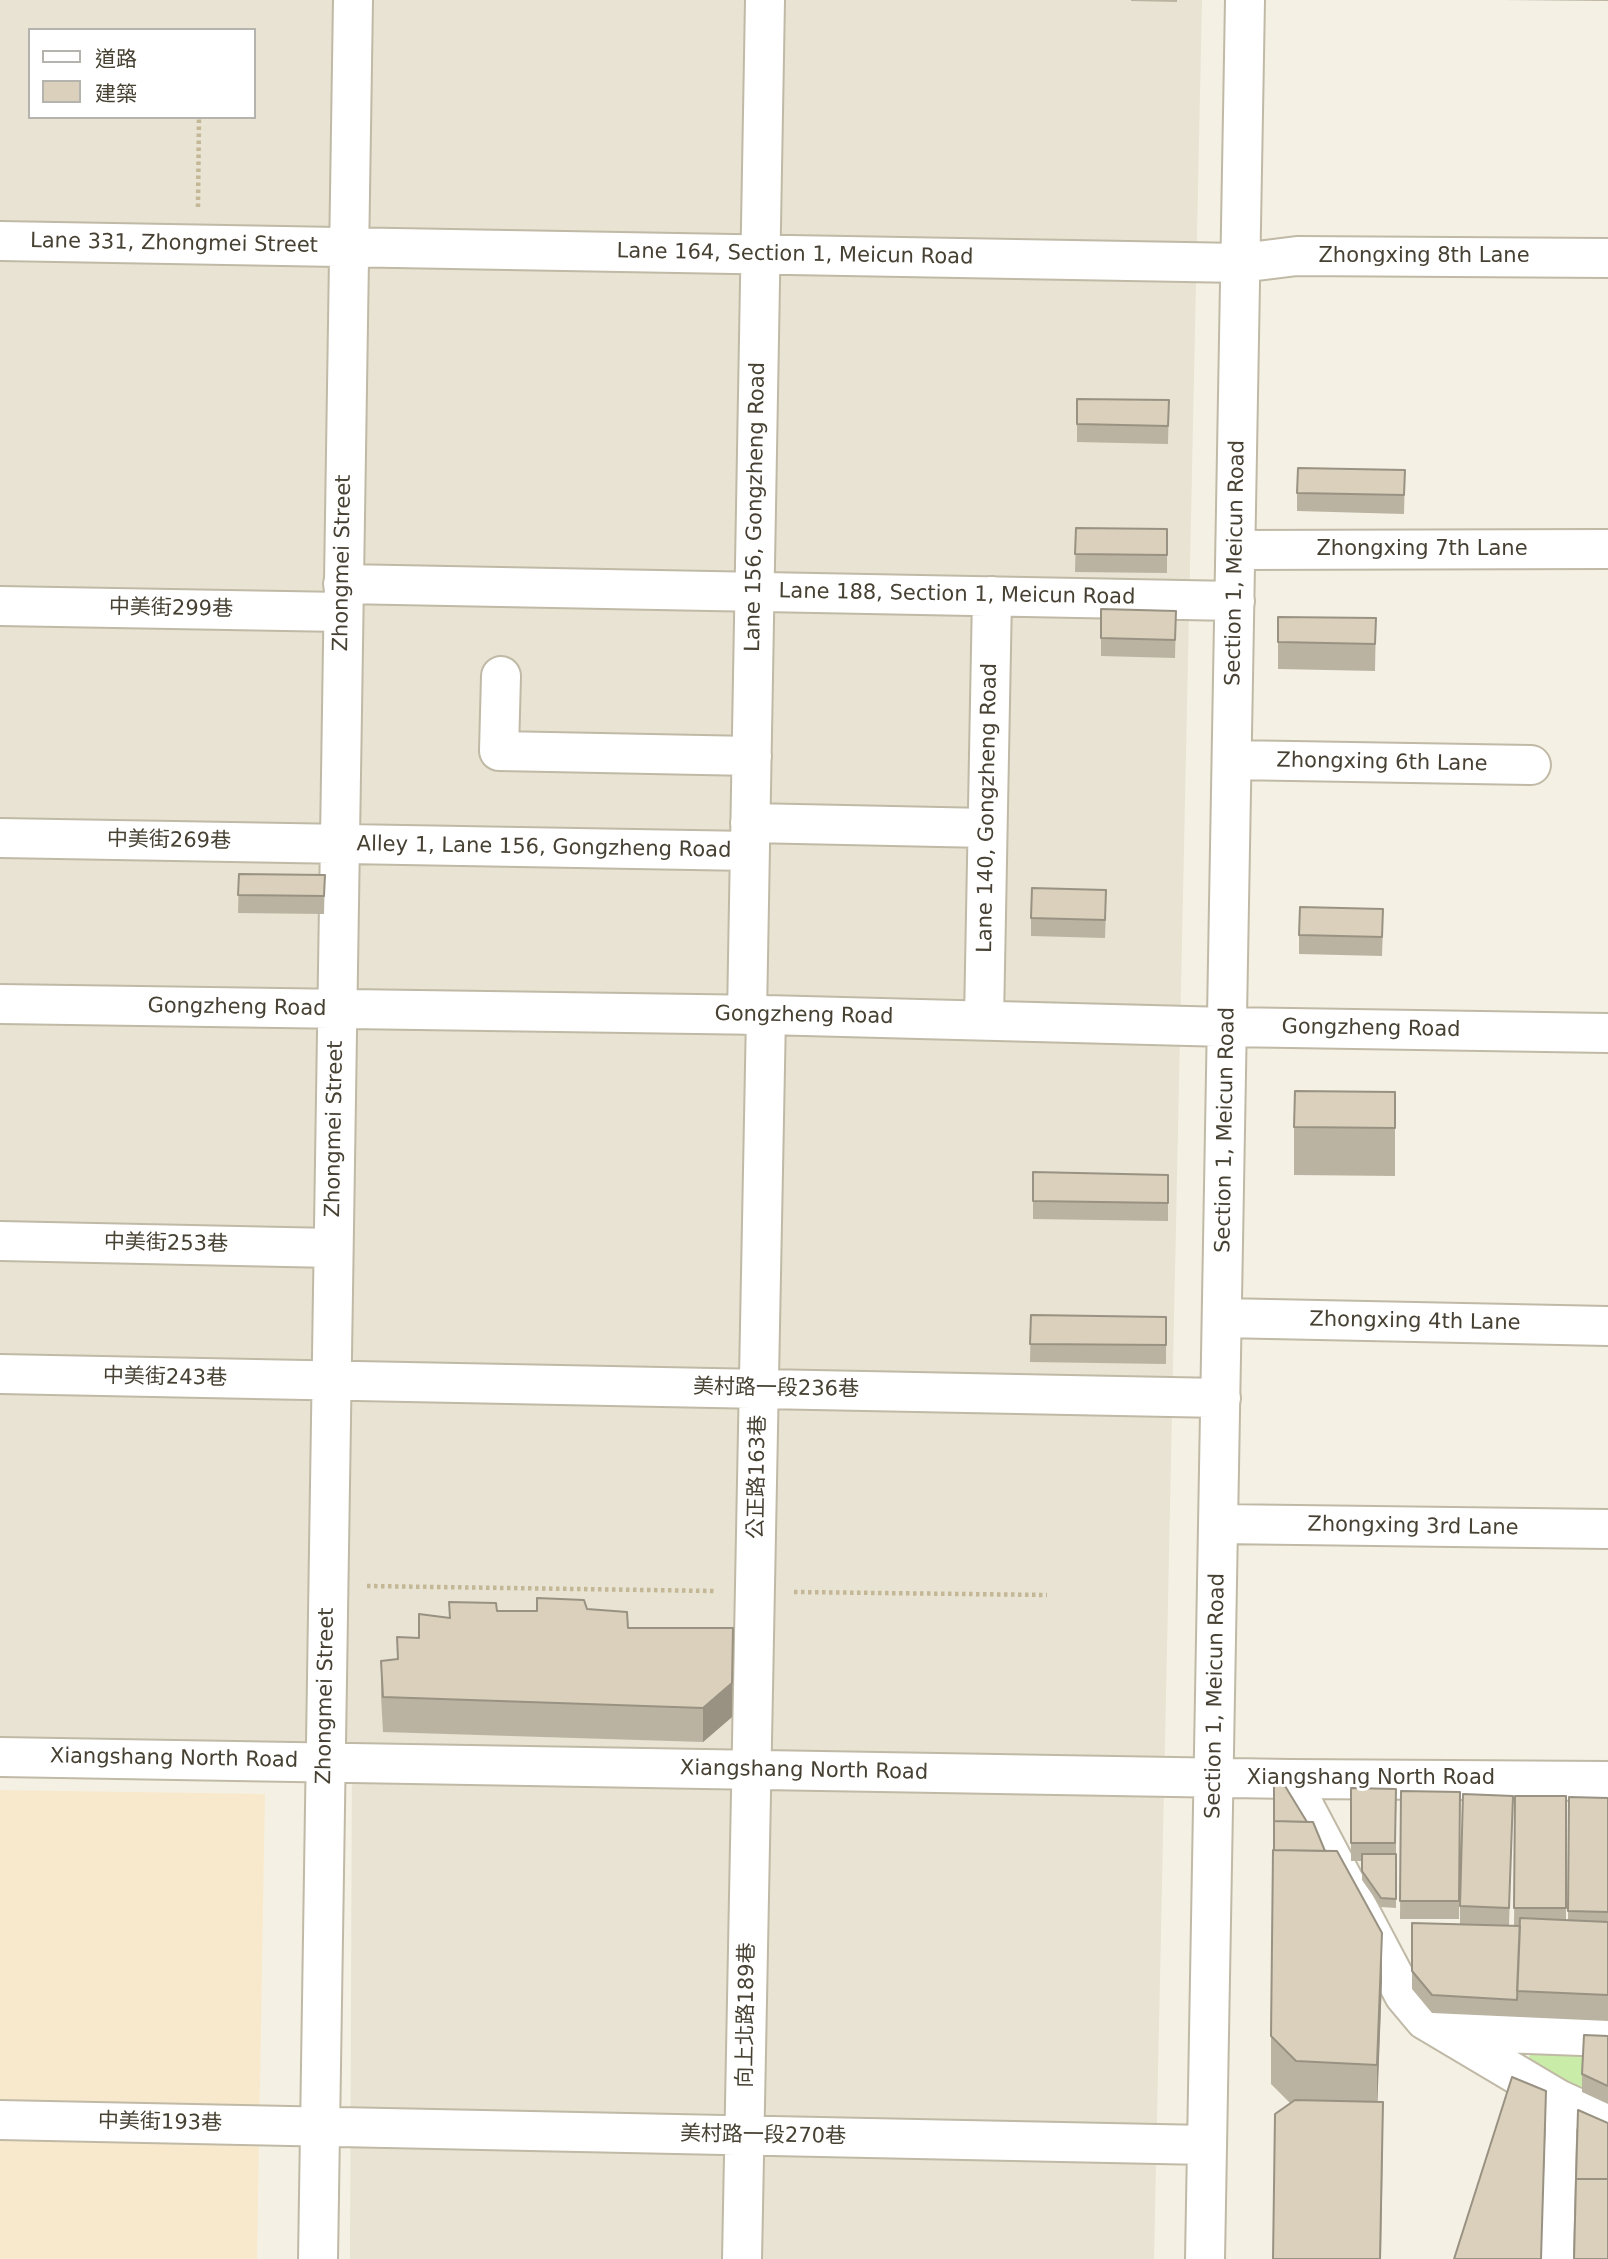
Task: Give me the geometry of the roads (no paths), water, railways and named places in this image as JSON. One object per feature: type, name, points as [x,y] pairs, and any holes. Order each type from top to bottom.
[{"type":"street","name":"Zhongmei Street","points":[[318,2259],[353,0]]},
{"type":"street","name":"Lane 156, Gongzheng Road","points":[[756,1015],[750,837],[765,0]]},
{"type":"street","name":"Section 1, Meicun Road","points":[[1205,2259],[1245,0]]},
{"type":"street","name":"Lane 331, Zhongmei Street","points":[[0,241],[349,247]]},
{"type":"street","name":"Lane 164, Section 1, Meicun Road","points":[[349,247],[1241,263]]},
{"type":"street","name":"Zhongxing 8th Lane","points":[[1241,263],[1297,256],[1608,258]]},
{"type":"street","name":"Zhongxing 7th Lane","points":[[1236,550],[1608,549]]},
{"type":"street","name":"Lane 188, Section 1, Meicun Road","points":[[342,598],[755,592],[1235,601]]},
{"type":"street","name":"Lane 140, Gongzheng Road","points":[[984,1020],[992,596]]},
{"type":"street","name":"中美街299巷","points":[[0,606],[342,598]]},
{"type":"street","points":[[501,676],[499,751],[752,756]]},
{"type":"street","name":"Zhongxing 6th Lane","points":[[1232,760],[1531,765]]},
{"type":"street","name":"Alley 1, Lane 156, Gongzheng Road","points":[[339,844],[750,837],[987,828]]},
{"type":"street","name":"中美街269巷","points":[[0,838],[339,844]]},
{"type":"street","name":"Gongzheng Road","points":[[0,1004],[756,1015],[1608,1033]]},
{"type":"street","name":"公正路163巷","points":[[752,1771],[759,1389],[756,1015]]},
{"type":"street","name":"中美街253巷","points":[[0,1241],[333,1248]]},
{"type":"street","name":"Zhongxing 4th Lane","points":[[1222,1318],[1608,1326]]},
{"type":"street","name":"中美街243巷","points":[[0,1374],[331,1381]]},
{"type":"street","name":"美村路一段236巷","points":[[331,1381],[1221,1398]]},
{"type":"street","name":"Zhongxing 3rd Lane","points":[[1219,1524],[1608,1529]]},
{"type":"street","name":"Xiangshang North Road","points":[[0,1757],[752,1771],[1608,1781]]},
{"type":"street","name":"向上北路189巷","points":[[742,2259],[752,1771]]},
{"type":"street","points":[[1290,1779],[1404,1995],[1425,2020],[1558,2099],[1608,2122]]},
{"type":"street","points":[[1443,2030],[1608,2037]]},
{"type":"street","points":[[1554,2259],[1558,2099]]},
{"type":"street","name":"中美街193巷","points":[[0,2120],[319,2126]]},
{"type":"street","name":"美村路一段270巷","points":[[319,2126],[1206,2145]]}]
